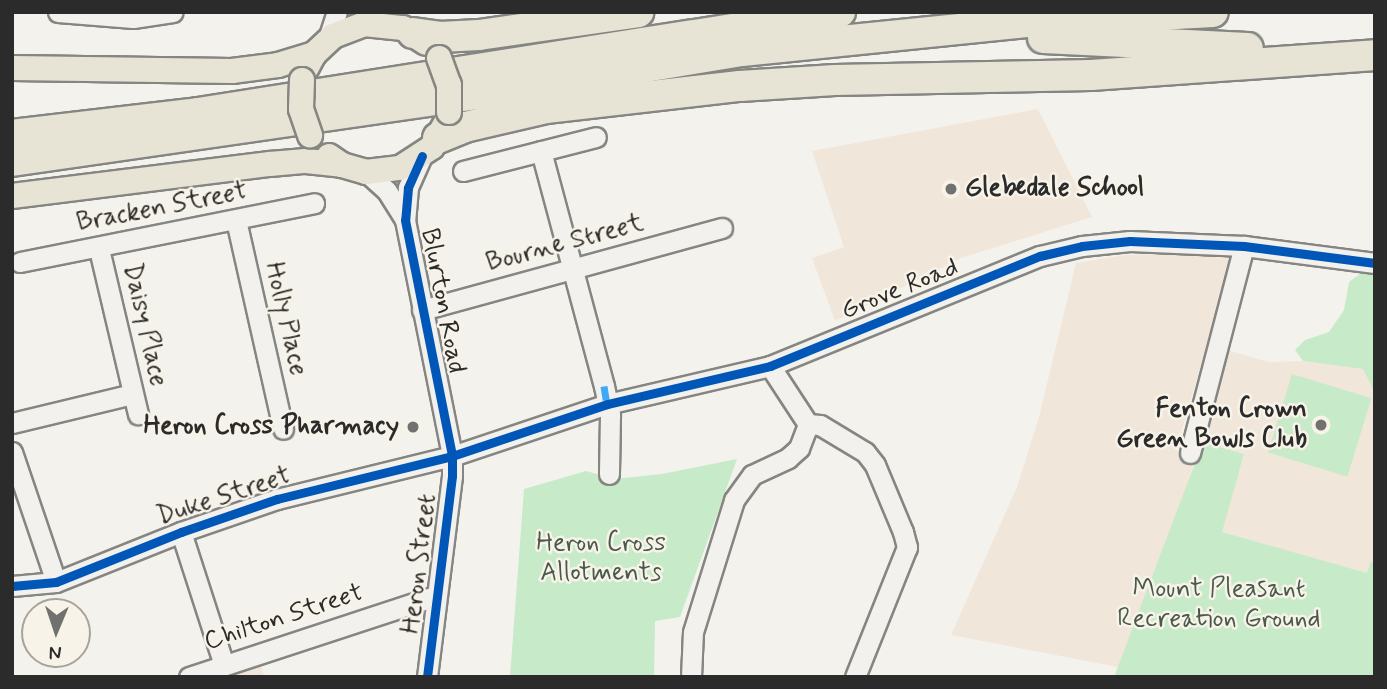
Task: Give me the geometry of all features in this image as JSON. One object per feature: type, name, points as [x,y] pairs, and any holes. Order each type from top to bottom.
[{"type":"highway","points":[[403,29],[440,37],[479,35],[638,12]]},
{"type":"highway","points":[[12,135],[198,113],[840,12]]},
{"type":"highway","points":[[12,161],[494,92],[742,51],[1014,23],[1213,12]]},
{"type":"highway","points":[[742,51],[1032,38],[1375,53]]},
{"type":"highway","points":[[437,135],[546,108],[740,86],[835,80],[1091,75],[1375,53]]},
{"type":"main road","points":[[12,68],[232,71],[278,65],[319,49],[352,26],[378,23],[403,29],[439,58],[449,85],[437,135],[400,168],[354,168],[306,161],[211,170],[12,196]]},
{"type":"main road","points":[[319,49],[302,80],[301,109],[310,135],[325,153],[354,168]]},
{"type":"street","points":[[58,12],[133,18],[173,12]]},
{"type":"street","points":[[319,49],[329,36],[337,12]]},
{"type":"street","points":[[371,12],[403,29]]},
{"type":"street","name":"Blurton Road","points":[[437,135],[408,188],[405,220],[452,456]]},
{"type":"street","points":[[463,171],[596,137]]},
{"type":"street","points":[[541,151],[606,395],[610,474]]},
{"type":"street","name":"Blurton Road","points":[[354,168],[387,191],[405,220]]},
{"type":"street","name":"Bracken Street","points":[[20,262],[314,203]]},
{"type":"street","name":"Holly Place","points":[[236,220],[283,429]]},
{"type":"street","name":"Bourne Street","points":[[422,310],[722,228]]},
{"type":"street","name":"Grove Road","points":[[452,456],[606,395],[770,366],[1040,256],[1082,246],[1130,240],[1244,246],[1375,263]]},
{"type":"street","points":[[1190,453],[1244,246]]},
{"type":"street","name":"Daisy Place","points":[[99,248],[138,414]]},
{"type":"street","points":[[770,366],[807,424]]},
{"type":"street","points":[[12,424],[133,394]]},
{"type":"street","points":[[691,677],[693,632],[734,500],[752,475],[788,458],[799,447],[807,424]]},
{"type":"street","points":[[807,424],[820,425],[865,452],[875,465],[907,547],[855,677]]},
{"type":"street","points":[[12,453],[56,582]]},
{"type":"street","name":"Duke Street","points":[[12,586],[56,582],[181,532],[277,499],[452,456]]},
{"type":"street","name":"Heron Street","points":[[427,677],[452,476],[452,456]]},
{"type":"street","points":[[181,532],[224,665]]},
{"type":"street","name":"Chilton Street","points":[[190,677],[435,596]]},
{"type":"shaded area","name":"Glebedale School","points":[[1038,109],[1092,217],[961,258],[835,321],[812,258],[844,247],[812,151]]},
{"type":"shaded area","points":[[1184,254],[1232,259],[1176,450],[1195,459],[1180,508],[1118,667],[951,635],[1017,487],[1039,417],[1076,263],[1125,255]]},
{"type":"shaded area","points":[[1223,349],[1269,362],[1303,361],[1364,369],[1375,393],[1375,561],[1368,567],[1375,575],[1221,532],[1244,454],[1203,442]]},
{"type":"shaded area","points":[[261,666],[264,677],[227,677]]},
{"type":"green space","points":[[1364,271],[1371,271],[1375,278],[1375,393],[1363,369],[1303,361],[1295,350],[1305,340],[1329,332],[1344,310],[1349,282]]},
{"type":"green space","name":"Fenton Crown Green Bowls Club","points":[[1292,374],[1371,398],[1347,477],[1268,452]]},
{"type":"green space","name":"Mount Pleasant Recreation Ground","points":[[1203,442],[1244,454],[1222,532],[1367,573],[1370,563],[1375,561],[1375,677],[1114,677]]},
{"type":"green space","name":"Heron Cross Allotments","points":[[737,459],[680,617],[655,621],[654,677],[510,677],[524,489],[586,471],[614,479],[662,474]]},
{"type":"marked path","points":[[604,386],[607,404]]},
{"type":"cycle path","points":[[422,156],[408,188],[405,220],[452,456],[452,476],[427,677]]},
{"type":"cycle path","points":[[12,586],[56,582],[181,532],[277,499],[452,456],[607,404],[770,366],[1040,256],[1082,246],[1130,241],[1244,246],[1375,263]]},
{"type":"place","name":"Glebedale School","points":[[951,189]]},
{"type":"place","name":"Fenton Crown Green Bowls Club","points":[[1321,425]]},
{"type":"place","name":"Heron Cross Pharmacy","points":[[413,427]]}]
